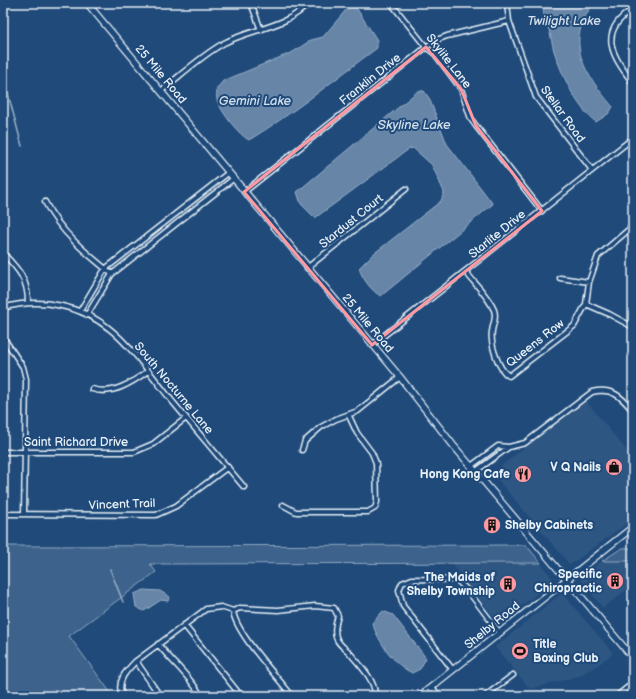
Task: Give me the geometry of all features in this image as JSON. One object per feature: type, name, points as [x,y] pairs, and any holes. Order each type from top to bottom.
[{"type":"street","name":"25 Mile Road","points":[[87,3],[307,268],[400,377],[471,466],[633,658]]},
{"type":"street","points":[[251,3],[261,30]]},
{"type":"street","points":[[161,91],[213,50],[237,37],[289,20],[309,3]]},
{"type":"street","name":"Skylite Lane","points":[[391,3],[426,47],[435,54],[461,89],[471,119],[542,211]]},
{"type":"street","points":[[507,3],[508,21]]},
{"type":"street","points":[[633,9],[615,24],[612,30],[611,44],[617,62],[633,83]]},
{"type":"street","name":"Franklin Drive","points":[[244,192],[426,47],[447,36],[508,21]]},
{"type":"street","name":"Stellar Road","points":[[508,21],[536,97],[592,170]]},
{"type":"street","name":"Starlite Drive","points":[[372,345],[466,272],[633,138]]},
{"type":"street","points":[[80,311],[105,269],[228,173]]},
{"type":"street","points":[[87,315],[112,274],[233,179]]},
{"type":"street","points":[[215,183],[219,189]]},
{"type":"street","name":"Stardust Court","points":[[307,268],[406,189]]},
{"type":"street","points":[[45,202],[57,221],[70,236],[112,274]]},
{"type":"street","points":[[166,222],[170,227]]},
{"type":"street","name":"Queens Row","points":[[466,272],[494,310],[495,320],[492,331],[493,347],[503,371],[509,376],[567,332],[578,319],[586,304],[589,282],[598,256],[633,226]]},
{"type":"street","points":[[3,253],[24,279],[28,290],[28,302]]},
{"type":"street","points":[[560,278],[589,282]]},
{"type":"street","name":"South Nocturne Lane","points":[[3,308],[28,302],[51,304],[80,311],[112,331],[148,371],[244,487]]},
{"type":"street","points":[[586,304],[633,327]]},
{"type":"street","points":[[3,337],[21,362],[25,372],[27,389],[24,514]]},
{"type":"street","points":[[92,389],[104,391],[119,388],[133,382],[148,371]]},
{"type":"street","points":[[302,450],[307,438],[336,419],[349,416],[366,406],[400,377]]},
{"type":"street","points":[[471,466],[498,446],[510,447],[526,443],[592,392],[604,390],[614,392],[623,398],[633,411]]},
{"type":"street","points":[[283,505],[296,512],[368,512],[375,508],[377,494],[375,457],[357,433],[349,416]]},
{"type":"street","name":"Saint Richard Drive","points":[[3,452],[134,452],[153,444],[186,418]]},
{"type":"street","points":[[476,471],[510,447]]},
{"type":"street","name":"Vincent Trail","points":[[3,514],[156,515],[176,506],[228,467]]},
{"type":"street","name":"Shelby Road","points":[[420,696],[633,527]]},
{"type":"street","points":[[453,670],[403,606],[399,590],[402,583],[412,579],[457,580],[468,591],[500,633]]},
{"type":"street","points":[[122,696],[120,690],[122,677],[127,670],[158,644],[206,609],[211,607],[221,607],[233,611],[240,608],[278,610],[315,606],[334,608],[337,611],[336,636],[339,643],[368,677],[374,688],[375,696]]},
{"type":"street","points":[[233,611],[234,618],[245,638],[292,696]]},
{"type":"street","points":[[184,625],[241,696]]},
{"type":"street","points":[[158,644],[170,660],[188,677],[201,696]]},
{"type":"street","points":[[136,661],[160,696]]},
{"type":"street","points":[[484,696],[512,675]]},
{"type":"street","points":[[617,696],[633,683]]},
{"type":"street","points":[[432,687],[439,696]]},
{"type":"highlighted area","points":[[426,47],[461,89],[476,126],[542,211],[372,345],[244,192]]},
{"type":"shaded area","points":[[585,400],[633,458],[633,519],[570,565],[492,473]]},
{"type":"shaded area","points":[[526,545],[541,563],[150,564],[156,572],[69,636],[113,696],[3,696],[3,546]]},
{"type":"shaded area","points":[[622,548],[633,548],[633,561],[602,561]]},
{"type":"shaded area","points":[[633,559],[633,585],[603,608],[580,579],[602,561]]},
{"type":"shaded area","points":[[451,563],[541,563],[554,581],[499,623]]},
{"type":"shaded area","points":[[562,593],[613,653],[598,665],[579,676],[530,689],[495,647]]},
{"type":"water","name":"Twilight Lake","points":[[543,3],[594,3],[585,18],[580,31],[579,45],[581,58],[594,82],[613,107],[608,114],[596,122],[582,108],[570,90],[561,70],[544,14]]},
{"type":"water","name":"Gemini Lake","points":[[351,7],[357,9],[377,40],[377,48],[266,130],[249,140],[245,137],[222,111],[217,99],[217,88],[223,81],[293,52],[311,40],[323,37],[345,11]]},
{"type":"water","name":"Skyline Lake","points":[[418,91],[424,91],[429,98],[447,144],[493,204],[381,296],[368,284],[362,276],[359,268],[372,255],[441,201],[444,192],[432,165],[413,148],[409,149],[315,218],[301,204],[297,192]]},
{"type":"water","points":[[144,590],[160,591],[170,597],[168,601],[161,600],[144,611],[136,607],[134,594]]},
{"type":"water","points":[[383,611],[393,615],[426,658],[420,669],[412,673],[405,669],[393,658],[383,645],[372,623]]},
{"type":"waterway","points":[[3,75],[22,146]]},
{"type":"waterway","points":[[110,569],[123,602]]},
{"type":"place","name":"V Q Nails","points":[[614,467]]},
{"type":"place","name":"Hong Kong Cafe","points":[[523,474]]},
{"type":"place","name":"Shelby Cabinets","points":[[492,525]]},
{"type":"place","name":"Specific Chiropractic","points":[[615,581]]},
{"type":"place","name":"The Maids of Shelby Township","points":[[508,584]]},
{"type":"place","name":"Title Boxing Club","points":[[520,651]]}]
